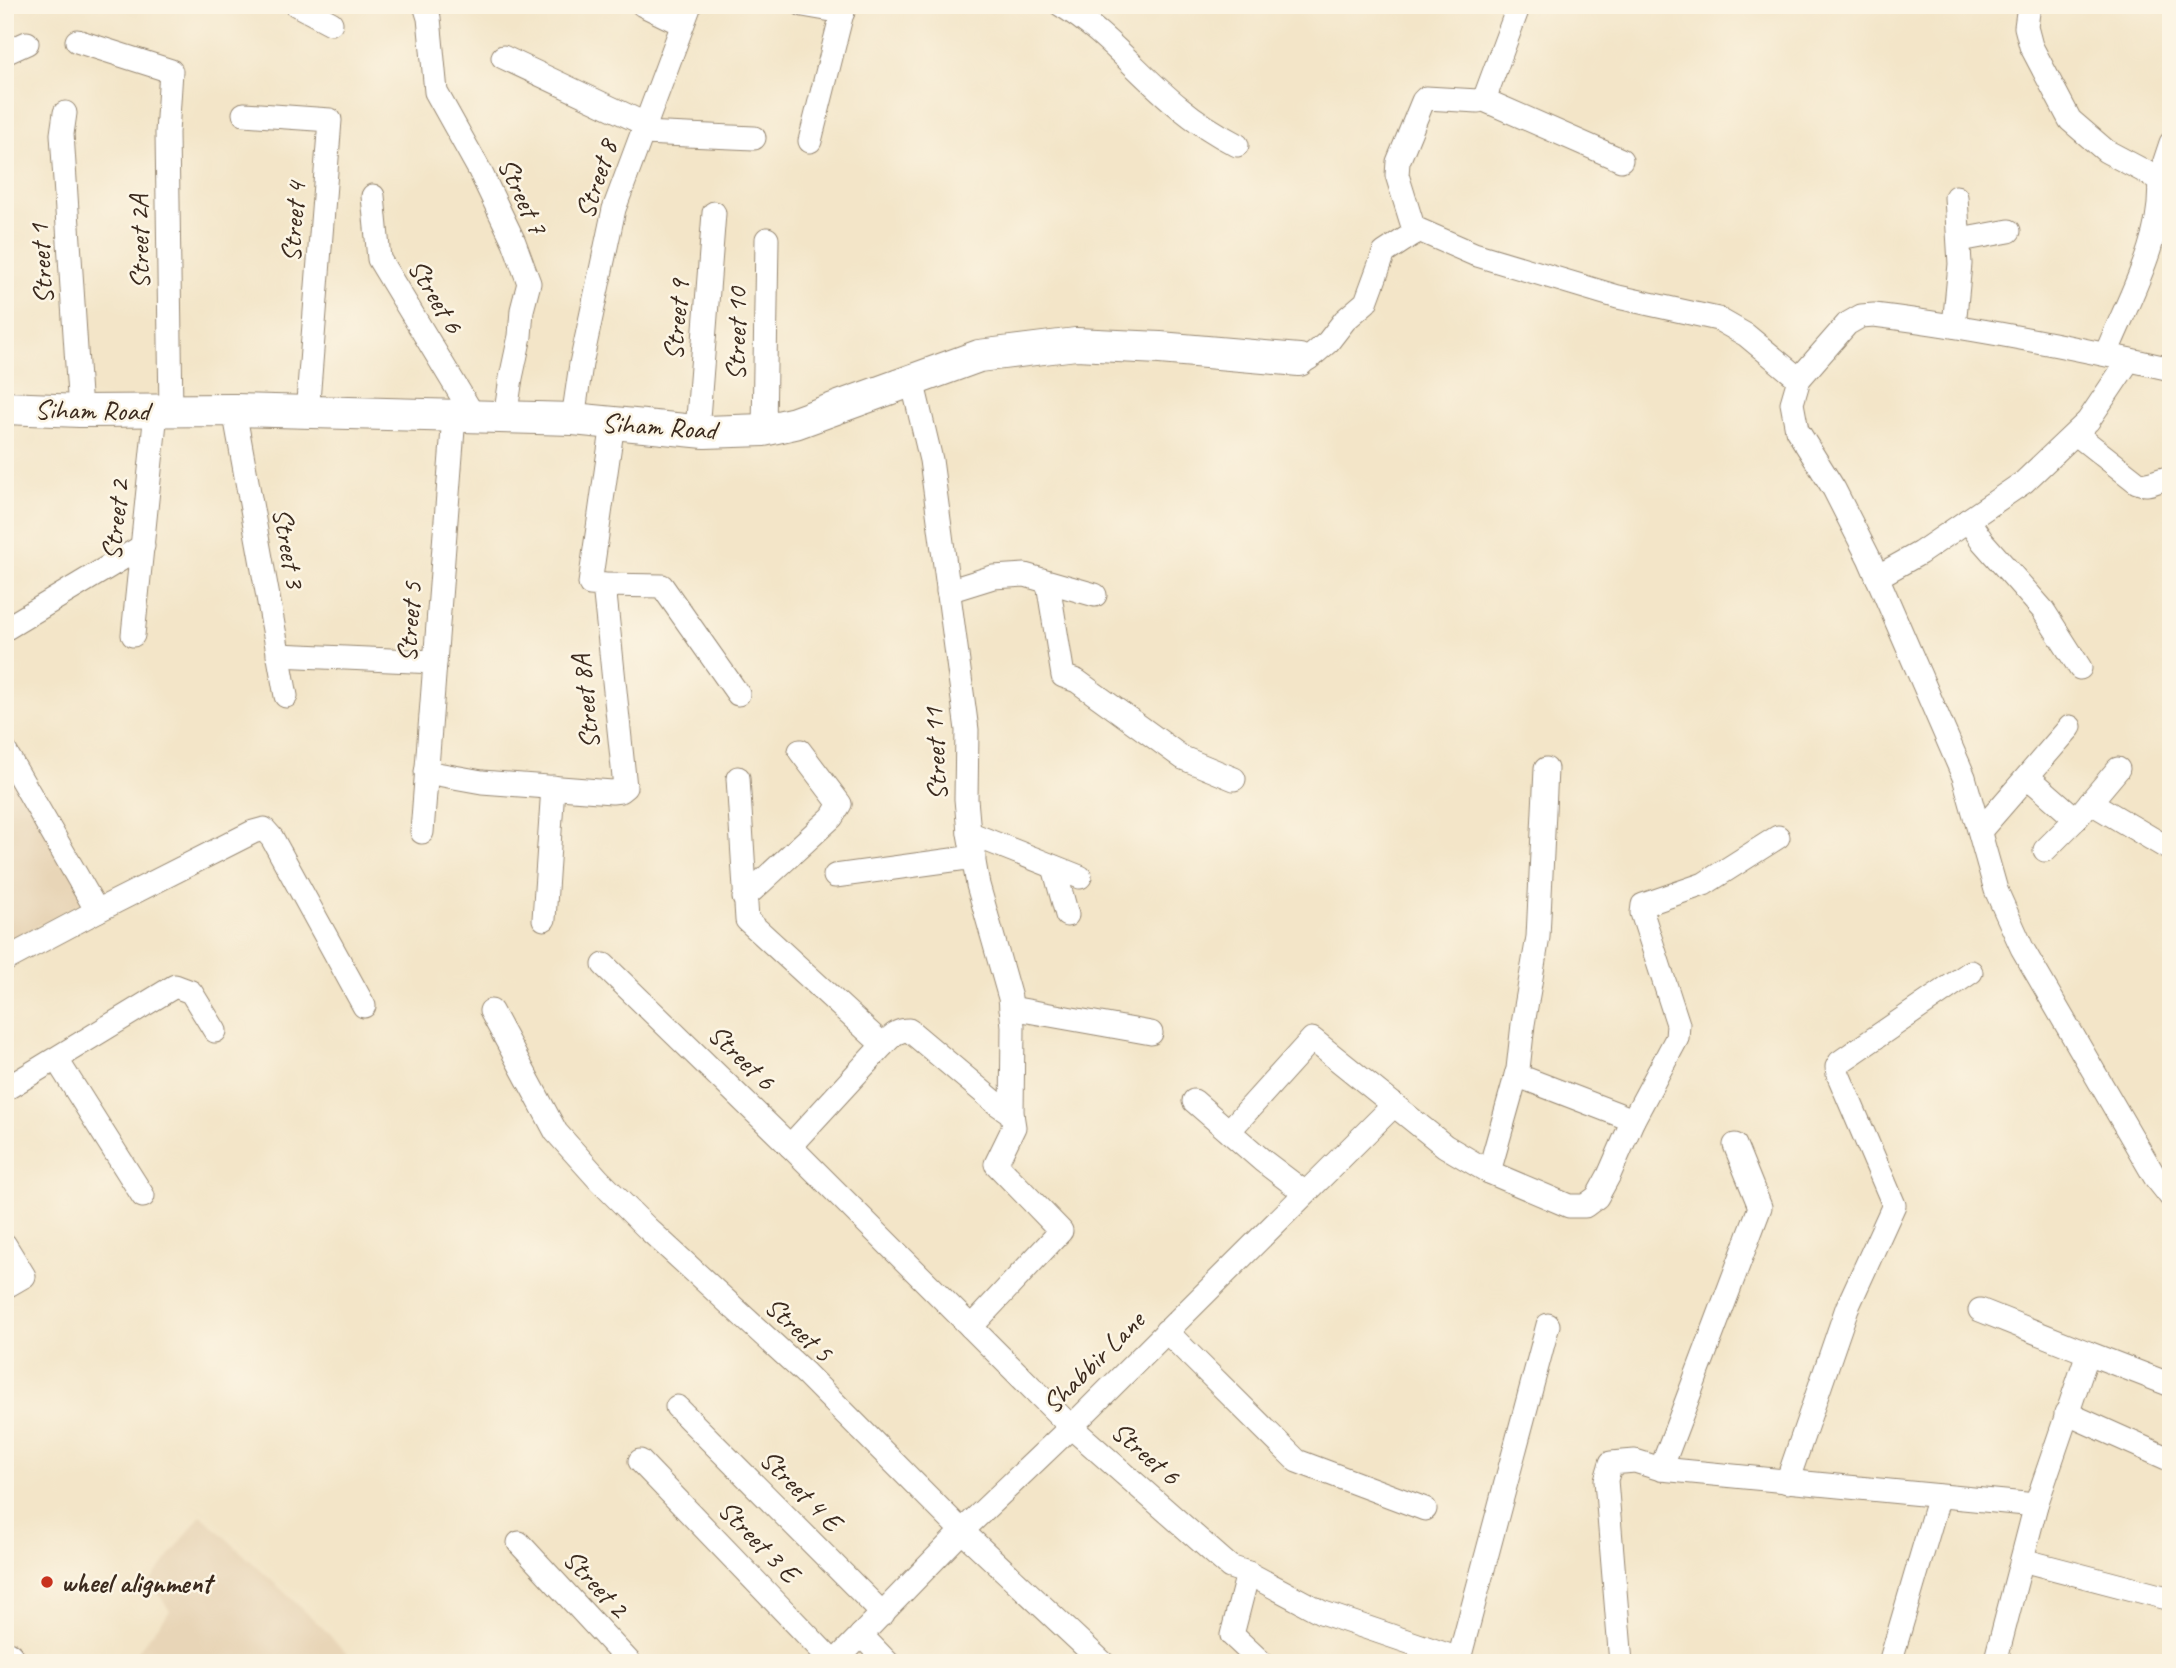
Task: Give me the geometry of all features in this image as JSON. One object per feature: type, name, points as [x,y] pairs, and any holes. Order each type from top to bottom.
[{"type":"street","points":[[297,5],[331,23]]},
{"type":"street","name":"Street 7","points":[[425,5],[429,18],[436,92],[509,230],[529,283],[511,378],[478,417]]},
{"type":"street","points":[[643,5],[686,15]]},
{"type":"street","points":[[803,5],[844,9],[810,141]]},
{"type":"street","points":[[1060,5],[1102,36],[1177,106],[1237,145]]},
{"type":"street","points":[[1415,233],[1397,175],[1398,162],[1423,101],[1426,98],[1478,101],[1485,97],[1520,5]]},
{"type":"street","points":[[2029,5],[2026,27],[2031,46],[2070,120],[2106,151],[2159,179]]},
{"type":"street","name":"Street 8","points":[[573,419],[581,364],[614,209],[686,15]]},
{"type":"street","name":"Street 2A","points":[[77,41],[171,71],[167,133],[164,412]]},
{"type":"street","points":[[5,53],[27,43]]},
{"type":"street","points":[[503,57],[645,129],[754,138]]},
{"type":"street","points":[[1482,99],[1621,160]]},
{"type":"street","name":"Street 1","points":[[65,113],[62,134],[80,411]]},
{"type":"street","name":"Street 4","points":[[244,114],[330,120],[307,414]]},
{"type":"street","points":[[2106,354],[2153,239],[2161,200],[2159,179],[2171,143]]},
{"type":"street","name":"Street 6","points":[[373,196],[379,259],[478,417]]},
{"type":"street","points":[[1954,326],[1960,264],[1956,197]]},
{"type":"street","name":"Street 9","points":[[697,431],[714,213]]},
{"type":"street","points":[[1299,360],[1308,359],[1328,342],[1345,320],[1366,302],[1384,253],[1419,230],[1474,254],[1618,297],[1718,319],[1746,335],[1798,379]]},
{"type":"street","points":[[1960,240],[2009,231]]},
{"type":"street","name":"Street 10","points":[[764,430],[767,239]]},
{"type":"street","points":[[2171,369],[2106,354],[1874,314],[1861,316],[1847,324],[1798,379],[1792,403],[1797,430],[1834,489],[1877,578],[1964,777],[1996,890],[2022,947],[2155,1177],[2171,1197]]},
{"type":"street","name":"Siham Road","points":[[5,408],[164,412],[234,410],[573,419],[697,431],[764,430],[795,424],[979,356],[1076,344],[1299,360]]},
{"type":"street","points":[[1877,578],[1920,553],[2024,482],[2088,421],[2129,360]]},
{"type":"street","name":"Street 11","points":[[912,380],[931,460],[967,730],[966,799],[969,834],[981,897],[1011,1008],[1013,1026],[1008,1111],[1014,1127],[996,1164],[1061,1231],[971,1327]]},
{"type":"street","name":"Street 3","points":[[234,410],[286,696]]},
{"type":"street","name":"Street 2","points":[[133,635],[142,546],[164,412]]},
{"type":"street","name":"Street 5","points":[[422,832],[435,662],[478,417]]},
{"type":"street","name":"Street 8A","points":[[426,772],[482,782],[553,788],[612,792],[625,787],[604,585],[590,584],[612,423]]},
{"type":"street","points":[[2076,434],[2137,482],[2145,485],[2152,484],[2158,478],[2171,478]]},
{"type":"street","points":[[1968,520],[1983,542],[2043,610],[2080,668]]},
{"type":"street","points":[[5,629],[142,546]]},
{"type":"street","points":[[948,592],[993,577],[1025,575],[1094,595]]},
{"type":"street","points":[[1048,583],[1063,676],[1077,681],[1183,758],[1234,779]]},
{"type":"street","points":[[604,585],[662,586],[737,694]]},
{"type":"street","points":[[278,655],[435,662]]},
{"type":"street","points":[[1980,831],[2070,727]]},
{"type":"street","points":[[5,751],[97,911]]},
{"type":"street","points":[[744,898],[832,817],[840,804],[800,751]]},
{"type":"street","points":[[1489,1172],[1517,1076],[1538,937],[1545,769]]},
{"type":"street","points":[[2045,850],[2083,811],[2118,769]]},
{"type":"street","points":[[2028,777],[2083,811],[2171,850]]},
{"type":"street","points":[[738,778],[747,920],[883,1045]]},
{"type":"street","points":[[544,919],[553,788]]},
{"type":"street","points":[[5,960],[253,832],[264,829],[272,838],[364,1006]]},
{"type":"street","points":[[969,834],[1080,877]]},
{"type":"street","points":[[1229,1131],[1312,1039],[1445,1146],[1489,1172],[1569,1206],[1585,1206],[1597,1197],[1633,1120],[1677,1038],[1678,1024],[1642,913],[1643,905],[1704,884],[1778,837]]},
{"type":"street","points":[[835,876],[974,857]]},
{"type":"street","points":[[1054,867],[1067,915]]},
{"type":"street","name":"Street 6","points":[[604,965],[1072,1427],[1230,1567],[1248,1573],[1321,1612],[1459,1658],[1548,1325]]},
{"type":"street","points":[[1787,1482],[1847,1308],[1894,1205],[1837,1067],[1840,1062],[1971,972]]},
{"type":"street","points":[[5,1087],[57,1060],[175,986],[191,992],[215,1031]]},
{"type":"street","points":[[1011,1008],[1151,1033]]},
{"type":"street","name":"Street 5","points":[[491,1011],[556,1132],[591,1171],[647,1228],[806,1374],[962,1531],[1103,1663]]},
{"type":"street","points":[[790,1146],[896,1032],[909,1030],[1008,1111]]},
{"type":"street","points":[[57,1060],[143,1196]]},
{"type":"street","points":[[1517,1076],[1633,1120]]},
{"type":"street","points":[[1194,1101],[1306,1193]]},
{"type":"street","name":"Shabbir Lane","points":[[834,1663],[962,1531],[1072,1427],[1394,1105]]},
{"type":"street","points":[[1661,1469],[1760,1208],[1735,1145]]},
{"type":"street","points":[[5,1245],[24,1276],[5,1287]]},
{"type":"street","points":[[1980,1310],[2171,1385]]},
{"type":"street","points":[[1166,1331],[1297,1461],[1425,1509]]},
{"type":"street","points":[[2001,1661],[2036,1505],[2088,1353]]},
{"type":"street","name":"Street 4 E","points":[[677,1408],[883,1614]]},
{"type":"street","points":[[2066,1413],[2171,1460]]},
{"type":"street","name":"Street 3 E","points":[[640,1461],[834,1663]]},
{"type":"street","points":[[1621,1663],[1606,1480],[1611,1463],[1635,1461],[1661,1469],[2036,1505]]},
{"type":"street","points":[[1890,1663],[1939,1496]]},
{"type":"street","name":"Street 2","points":[[519,1543],[630,1663]]},
{"type":"street","points":[[2022,1559],[2171,1599]]},
{"type":"street","points":[[1248,1573],[1232,1635],[1262,1663]]},
{"type":"street","points":[[861,1635],[888,1663]]},
{"type":"shaded area","points":[[5,741],[93,896],[5,944]]},
{"type":"shaded area","points":[[201,1515],[323,1628],[355,1663],[128,1663],[170,1611],[151,1581]]},
{"type":"place","name":"wheel alignment","points":[[47,1582]]}]
